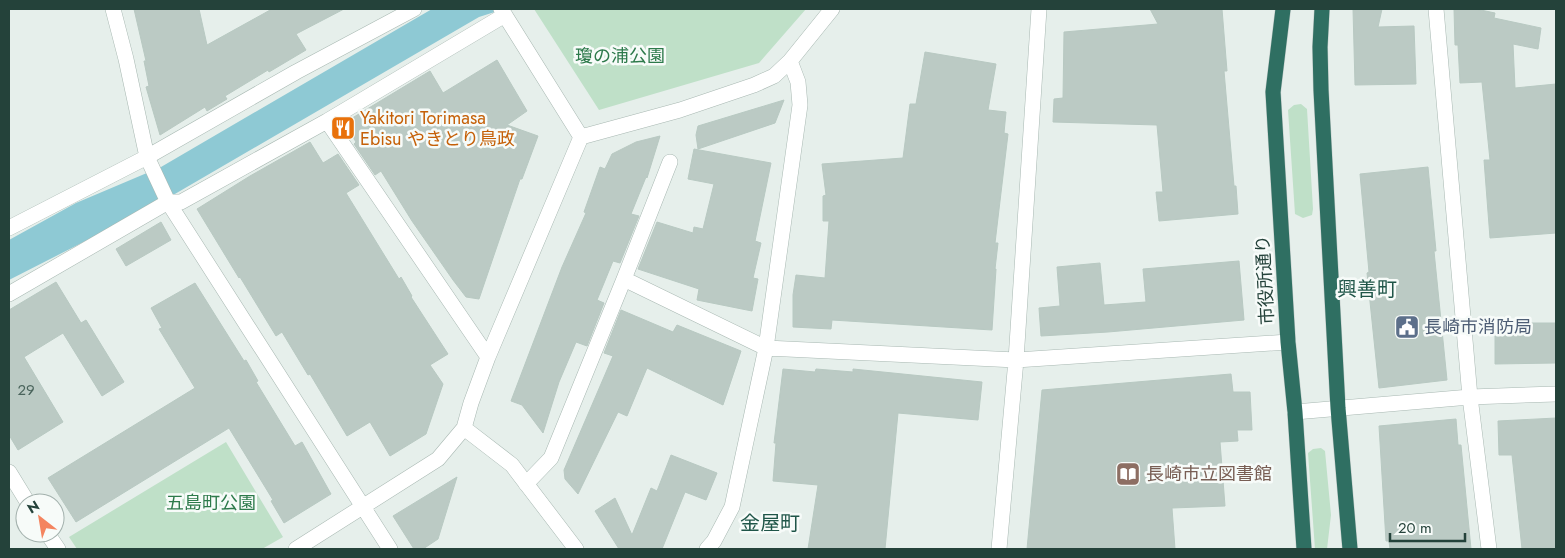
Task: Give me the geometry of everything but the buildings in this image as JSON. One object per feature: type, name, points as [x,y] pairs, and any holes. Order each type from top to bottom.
[{"type":"highway","name":"市役所通り","points":[[1283,9],[1273,92],[1288,342],[1295,412],[1304,549]]},
{"type":"highway","points":[[1322,9],[1320,47],[1321,90],[1338,408],[1350,549]]},
{"type":"street","points":[[113,9],[147,157],[168,202],[390,549]]},
{"type":"street","points":[[9,228],[147,157],[296,72],[414,9]]},
{"type":"street","points":[[581,137],[680,110],[754,85],[774,76],[790,61],[832,9]]},
{"type":"street","points":[[999,549],[1016,360],[1039,9]]},
{"type":"street","points":[[1436,9],[1470,397],[1489,549]]},
{"type":"street","points":[[9,294],[168,202],[181,202],[327,121],[503,12],[581,137]]},
{"type":"street","points":[[707,549],[714,541],[732,507],[766,348],[800,105],[798,82],[790,61]]},
{"type":"street","points":[[327,121],[488,357]]},
{"type":"street","points":[[296,549],[438,459],[464,428],[471,402],[488,357],[581,137]]},
{"type":"street","points":[[526,484],[551,458],[670,162]]},
{"type":"street","points":[[624,279],[766,348],[1016,360],[1288,342]]},
{"type":"street","points":[[1295,412],[1470,397],[1556,394]]},
{"type":"street","points":[[464,428],[512,465],[576,549]]},
{"type":"street","points":[[9,472],[22,493]]},
{"type":"green space","name":"瓊の浦公園","points":[[534,9],[806,9],[759,63],[599,110]]},
{"type":"green space","points":[[1301,104],[1307,109],[1313,209],[1312,215],[1303,218],[1295,214],[1288,110],[1294,105]]},
{"type":"green space","name":"五島町公園","points":[[226,442],[283,537],[262,549],[77,549],[69,537]]},
{"type":"green space","points":[[1321,448],[1325,451],[1331,515],[1327,549],[1315,549],[1308,453],[1313,449]]},
{"type":"water","points":[[432,9],[504,9],[479,17],[156,205],[9,280],[9,240],[76,203],[161,167]]},
{"type":"place","name":"Yakitori Torimasa Ebisu やきとり鳥政","points":[[343,128]]},
{"type":"place","name":"長崎市消防局","points":[[1407,327]]},
{"type":"place","name":"長崎市立図書館","points":[[1128,474]]},
{"type":"district","name":"興善町","points":[[1367,289]]},
{"type":"district","name":"金屋町","points":[[770,523]]}]
